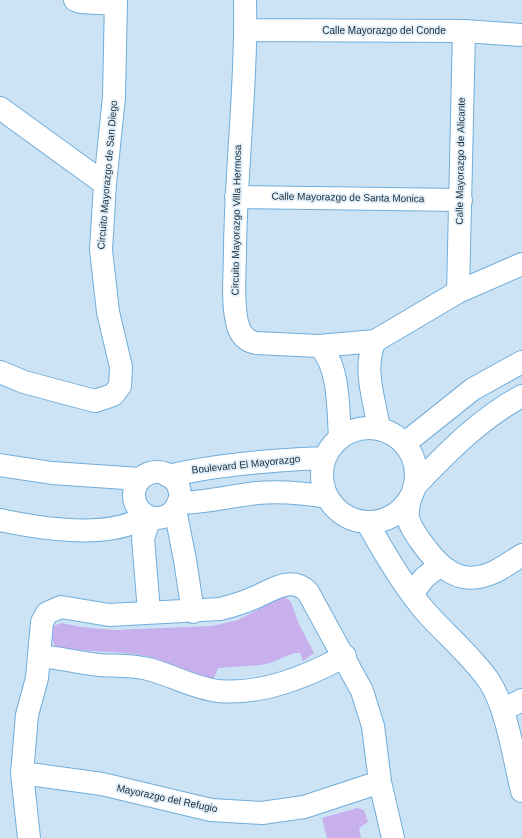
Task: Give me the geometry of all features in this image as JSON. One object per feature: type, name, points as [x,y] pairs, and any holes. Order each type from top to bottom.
[{"type":"street","points":[[74,0],[81,2],[116,2]]},
{"type":"street","name":"Circuito Mayorazgo Villa Hermosa","points":[[245,0],[246,30],[236,197],[235,313],[240,332],[246,339],[252,342],[320,346],[375,341]]},
{"type":"street","name":"Circuito Mayorazgo de San Diego","points":[[0,372],[24,382],[95,401],[113,395],[120,386],[121,367],[108,312],[101,250],[105,184],[114,97],[116,2]]},
{"type":"street","name":"Calle Mayorazgo del Conde","points":[[246,30],[464,31],[522,35]]},
{"type":"street","name":"Calle Mayorazgo de Alicante","points":[[458,292],[464,31]]},
{"type":"street","points":[[0,108],[105,184]]},
{"type":"street","name":"Calle Mayorazgo de Santa Monica","points":[[236,197],[461,200]]},
{"type":"street","points":[[379,429],[369,368],[371,350],[375,341],[458,292],[522,264]]},
{"type":"street","points":[[320,346],[329,357],[333,370],[340,437]]},
{"type":"street","points":[[404,444],[473,389],[522,362]]},
{"type":"street","points":[[522,396],[509,403],[466,434],[412,491],[400,510],[385,519],[367,522],[355,520],[344,515],[335,507],[328,497],[323,484],[322,471],[325,458],[331,446],[340,437],[352,430],[366,428],[379,429],[393,434],[404,444],[412,457],[415,472],[412,491],[408,518],[411,526],[439,566],[455,575],[478,577],[497,570],[522,555]]},
{"type":"street","name":"Boulevard El Mayorazgo","points":[[168,476],[190,471],[245,464],[325,458]]},
{"type":"street","points":[[0,465],[52,473],[140,479]]},
{"type":"street","points":[[0,520],[64,529],[92,529],[117,528],[149,517],[162,518],[169,515],[176,506],[180,495],[174,481],[161,473],[154,472],[140,479],[136,485],[134,499],[136,506],[149,517]]},
{"type":"street","points":[[176,506],[257,493],[300,492],[328,497]]},
{"type":"street","points":[[176,506],[186,560],[193,612]]},
{"type":"street","points":[[148,612],[143,538],[149,517]]},
{"type":"street","points":[[367,522],[385,554],[412,594],[454,642],[472,659],[490,682],[502,710],[522,791]]},
{"type":"street","points":[[412,594],[424,578],[439,566]]},
{"type":"street","points":[[29,838],[22,773],[27,715],[37,678],[42,622],[47,613],[54,608],[70,607],[109,614],[193,612],[220,609],[237,605],[273,588],[287,584],[294,584],[304,587],[308,592],[362,691],[373,726],[380,782],[394,838]]},
{"type":"street","points":[[40,656],[100,665],[148,669],[193,685],[217,691],[241,691],[270,687],[315,672],[344,656]]},
{"type":"street","points":[[502,710],[522,700]]},
{"type":"street","name":"Mayorazgo del Refugio","points":[[22,773],[102,784],[211,810],[262,812],[304,807],[380,782]]},
{"type":"shaded area","points":[[284,596],[291,602],[299,624],[314,653],[303,661],[300,653],[294,653],[261,665],[218,668],[214,678],[204,677],[146,656],[56,647],[52,636],[53,626],[62,623],[80,627],[114,630],[213,626],[238,620]]},
{"type":"shaded area","points":[[357,808],[364,810],[368,822],[359,828],[361,838],[327,838],[322,818]]}]
